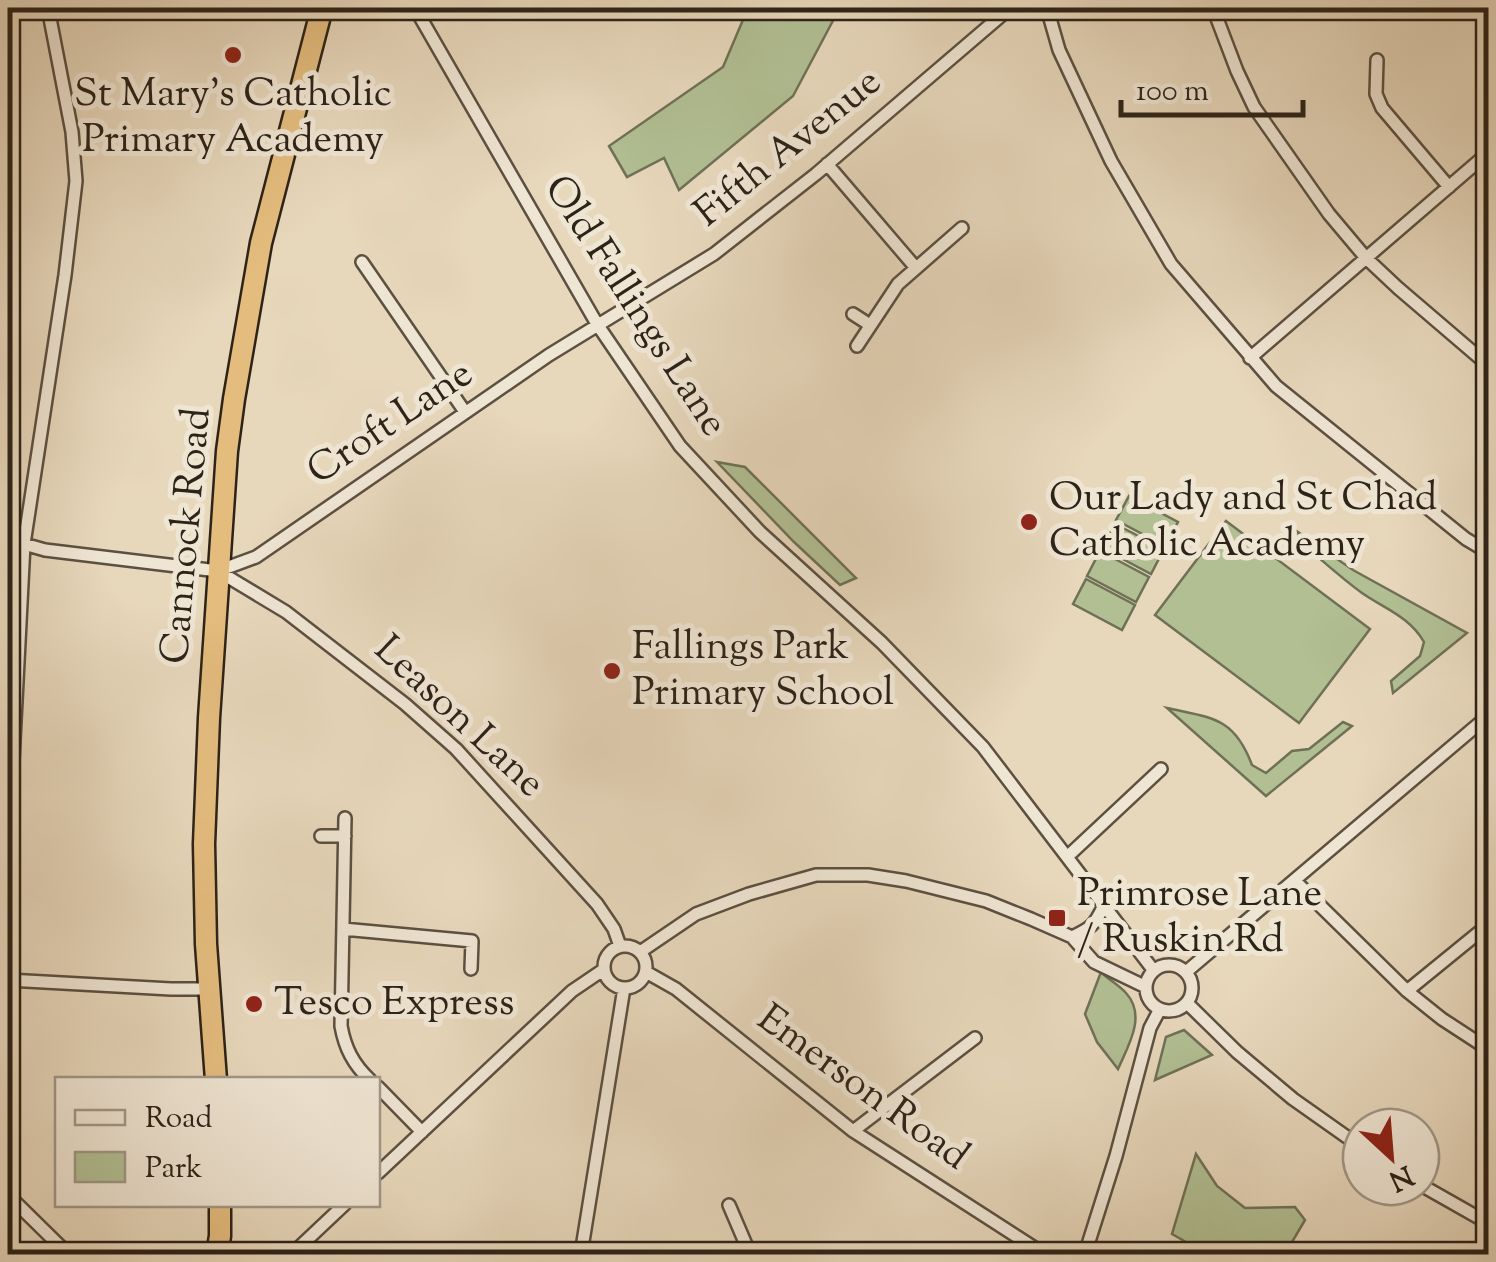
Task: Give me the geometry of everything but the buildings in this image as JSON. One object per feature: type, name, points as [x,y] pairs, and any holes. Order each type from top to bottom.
[{"type":"highway","name":"Cannock Road","points":[[216,1077],[204,891],[206,777],[227,451],[261,244],[322,8]]},
{"type":"highway","points":[[220,1207],[222,1248]]},
{"type":"street","points":[[8,774],[13,760],[24,544],[76,182],[72,132],[48,8]]},
{"type":"street","name":"Old Fallings Lane","points":[[414,8],[597,324],[686,454],[760,532],[882,642],[983,747],[1154,970]]},
{"type":"street","name":"Fifth Avenue","points":[[597,324],[714,254],[1010,8]]},
{"type":"street","points":[[1047,8],[1059,50],[1096,129],[1170,264],[1276,386],[1466,539],[1488,552]]},
{"type":"street","points":[[1212,8],[1254,107],[1329,214],[1366,258],[1488,365]]},
{"type":"street","points":[[1376,60],[1376,94],[1382,108],[1449,187]]},
{"type":"street","points":[[1250,358],[1449,187],[1486,161]]},
{"type":"street","points":[[826,164],[916,268]]},
{"type":"street","points":[[857,346],[898,284],[962,228]]},
{"type":"street","points":[[362,262],[465,412]]},
{"type":"street","points":[[853,314],[870,325]]},
{"type":"street","name":"Croft Lane","points":[[218,571],[256,557],[597,324]]},
{"type":"street","points":[[8,536],[24,544],[72,554],[218,571]]},
{"type":"street","name":"Leason Lane","points":[[218,571],[286,612],[456,748],[597,904],[620,946]]},
{"type":"street","points":[[1186,972],[1488,716]]},
{"type":"street","points":[[1068,856],[1162,770]]},
{"type":"street","points":[[344,818],[341,1026],[353,1061],[367,1077]]},
{"type":"street","points":[[320,836],[344,836]]},
{"type":"street","points":[[640,952],[696,914],[816,875],[844,874],[906,881],[986,901],[1072,936],[1094,962],[1146,987]]},
{"type":"street","points":[[1294,881],[1407,991],[1488,1050]]},
{"type":"street","points":[[1072,936],[1090,929],[1104,905]]},
{"type":"street","points":[[1407,991],[1488,925]]},
{"type":"street","points":[[343,929],[472,942],[472,970]]},
{"type":"street","points":[[620,946],[631,946],[646,962],[641,982],[632,988],[612,985],[603,970],[610,951],[620,946]]},
{"type":"street","points":[[1174,965],[1186,972],[1192,987],[1187,1002],[1174,1010],[1160,1009],[1149,1000],[1146,987],[1154,970],[1174,965]]},
{"type":"street","points":[[380,1172],[560,1001],[603,970]]},
{"type":"street","name":"Emerson Road","points":[[646,972],[676,989],[852,1131],[1044,1254]]},
{"type":"street","points":[[8,980],[209,988]]},
{"type":"street","points":[[581,1254],[624,988]]},
{"type":"street","points":[[1187,1002],[1248,1062],[1341,1133]]},
{"type":"street","points":[[1084,1254],[1116,1156],[1150,1028],[1160,1009]]},
{"type":"street","points":[[852,1131],[976,1038]]},
{"type":"street","points":[[380,1089],[422,1132]]},
{"type":"street","points":[[8,1197],[68,1254]]},
{"type":"street","points":[[1441,1197],[1488,1224]]},
{"type":"street","points":[[729,1205],[750,1254]]},
{"type":"street","points":[[292,1254],[342,1207]]},
{"type":"green space","points":[[748,8],[845,8],[836,15],[793,96],[679,190],[664,158],[627,177],[609,146],[723,67]]},
{"type":"green space","points":[[717,462],[745,467],[856,578],[840,585]]},
{"type":"green space","points":[[1129,496],[1178,522],[1165,546],[1116,520]]},
{"type":"green space","points":[[1226,521],[1370,629],[1299,723],[1155,615]]},
{"type":"green space","points":[[1115,524],[1164,549],[1151,574],[1102,548]]},
{"type":"green space","points":[[1298,532],[1353,570],[1467,633],[1393,693],[1391,681],[1420,656],[1424,642],[1404,620],[1354,587],[1300,542]]},
{"type":"green space","points":[[1100,551],[1149,577],[1136,602],[1087,576]]},
{"type":"green space","points":[[1086,579],[1135,605],[1122,630],[1073,604]]},
{"type":"green space","points":[[1167,708],[1220,722],[1237,737],[1252,765],[1266,773],[1292,751],[1309,749],[1343,722],[1352,726],[1266,796]]},
{"type":"green space","points":[[1101,972],[1126,993],[1135,1011],[1134,1031],[1118,1069],[1097,1042],[1085,1014]]},
{"type":"green space","points":[[1184,1030],[1212,1055],[1155,1080],[1166,1037]]},
{"type":"green space","points":[[1196,1154],[1217,1186],[1245,1208],[1295,1207],[1305,1220],[1285,1254],[1207,1254],[1172,1234]]},
{"type":"place","name":"St Mary's Catholic Primary Academy","points":[[233,55]]},
{"type":"place","name":"Our Lady and St Chad Catholic Academy","points":[[1029,522]]},
{"type":"place","name":"Fallings Park Primary School","points":[[612,671]]},
{"type":"place","name":"Primrose Lane / Ruskin Rd","points":[[1057,918]]},
{"type":"place","name":"Tesco Express","points":[[254,1004]]}]
